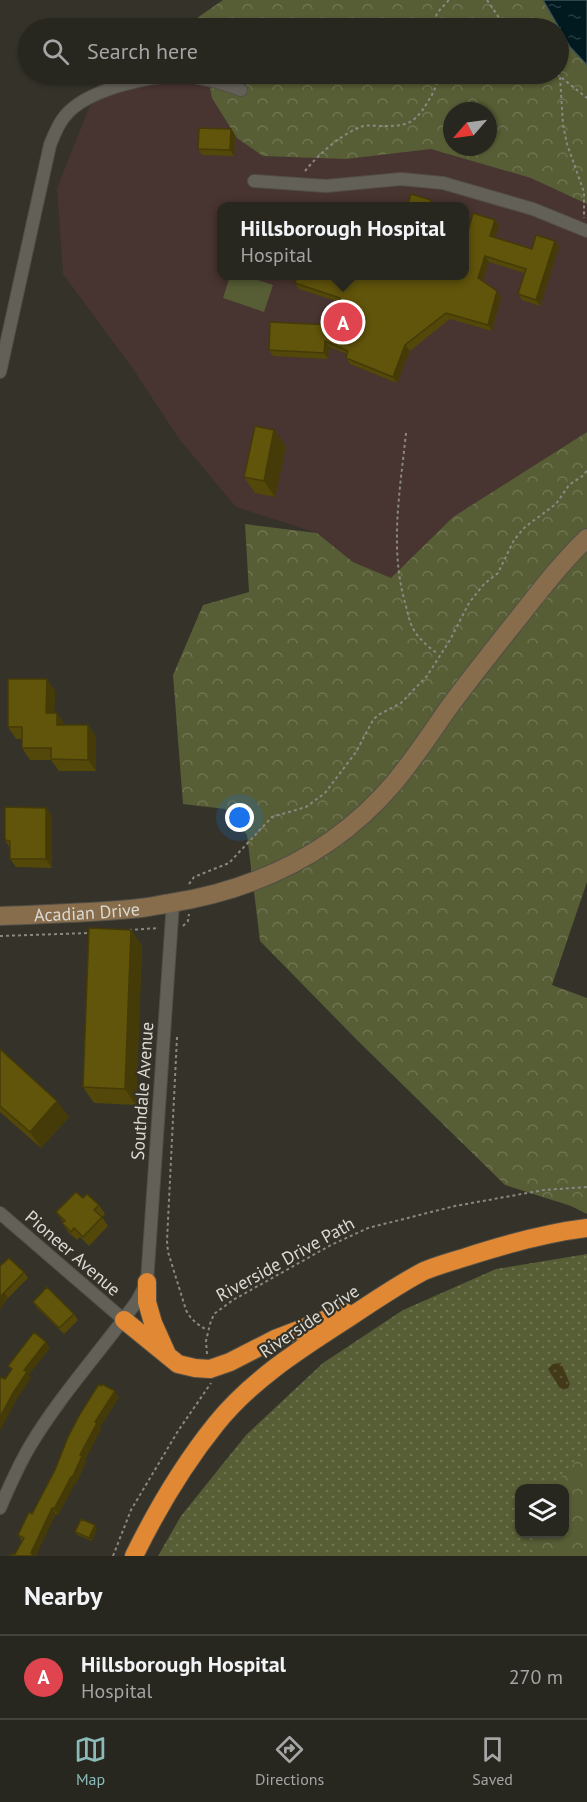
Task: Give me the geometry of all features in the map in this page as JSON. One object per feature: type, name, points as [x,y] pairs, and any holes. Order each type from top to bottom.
[{"type":"highway","name":"Riverside Drive","points":[[134,1556],[154,1515],[182,1470],[216,1423],[252,1387],[289,1357],[369,1304],[425,1271],[495,1248],[537,1237],[587,1228]]},
{"type":"highway","points":[[147,1282],[147,1302],[153,1323],[168,1356]]},
{"type":"highway","points":[[124,1320],[178,1364],[210,1369],[324,1318],[369,1304]]},
{"type":"street","points":[[0,372],[50,145],[64,116],[77,104],[92,96],[130,84]]},
{"type":"street","points":[[220,84],[241,90]]},
{"type":"street","points":[[254,181],[326,186],[401,179],[443,183],[533,209],[586,231]]},
{"type":"street","name":"Acadian Drive","points":[[0,916],[132,909],[181,901],[244,886],[298,862],[362,817],[394,783],[523,612],[573,551],[587,538]]},
{"type":"street","name":"Southdale Avenue","points":[[147,1282],[181,901]]},
{"type":"street","name":"Pioneer Avenue","points":[[2,1220],[124,1320]]},
{"type":"street","points":[[0,1508],[30,1447],[70,1388],[124,1320],[147,1282]]},
{"type":"path","points":[[436,18],[437,13],[449,0]]},
{"type":"path","points":[[487,0],[499,18]]},
{"type":"path","points":[[297,183],[318,156],[348,133],[368,125],[390,126],[414,121],[419,117],[437,84]]},
{"type":"path","points":[[560,84],[563,125],[567,144],[584,192],[586,231]]},
{"type":"path","points":[[569,84],[587,98]]},
{"type":"path","points":[[406,433],[397,512],[397,559],[403,598],[410,621],[423,641],[439,655]]},
{"type":"path","points":[[181,926],[188,921],[181,901],[194,877],[229,863],[272,817],[306,807],[325,793],[356,752],[373,720],[401,703],[427,676],[450,640],[469,603],[484,584],[498,573],[514,540],[525,527],[556,504],[569,485],[584,475],[587,470]]},
{"type":"path","points":[[126,930],[159,928]]},
{"type":"path","points":[[0,936],[93,932]]},
{"type":"path","points":[[177,1035],[169,1182],[168,1252],[190,1318],[208,1330],[207,1356]]},
{"type":"path","name":"Riverside Drive Path","points":[[208,1330],[214,1314],[233,1300],[330,1245],[368,1228],[455,1206],[544,1190],[587,1187]]},
{"type":"path","points":[[112,1556],[131,1510],[178,1431],[210,1387],[212,1380]]},
{"type":"shaded area","points":[[569,76],[587,78],[587,432],[453,517],[391,578],[353,562],[317,533],[236,507],[179,439],[133,369],[63,274],[57,188],[99,84],[569,84]]},
{"type":"green space","points":[[223,0],[543,0],[553,18],[197,18]]},
{"type":"green space","points":[[569,45],[587,65],[587,204],[531,178],[455,156],[497,156],[497,102],[443,102],[443,152],[431,149],[346,159],[263,156],[237,138],[212,98],[209,84],[569,84]]},
{"type":"green space","points":[[229,280],[258,280],[273,285],[264,312],[223,298]]},
{"type":"green space","points":[[587,432],[587,882],[552,985],[587,998],[587,1214],[571,1206],[505,1185],[260,941],[247,835],[225,809],[183,804],[173,675],[203,605],[249,592],[245,524],[317,533],[353,562],[391,578],[453,517]]},
{"type":"green space","points":[[587,1254],[587,1556],[158,1556],[181,1516],[246,1435],[323,1363],[403,1310],[496,1269]]},
{"type":"green space","points":[[587,1450],[587,1556],[539,1556],[534,1538],[569,1538],[569,1484],[555,1484]]},
{"type":"sand","points":[[561,1363],[570,1384],[568,1388],[561,1390],[548,1369],[553,1364]]},
{"type":"water","points":[[543,0],[587,0],[587,65],[569,45],[569,18],[553,18]]},
{"type":"building","points":[[199,128],[231,129],[230,150],[198,149]]},
{"type":"building","points":[[411,194],[431,200],[430,202],[409,202]]},
{"type":"building","points":[[473,213],[495,220],[490,236],[532,249],[536,235],[555,241],[536,300],[518,294],[526,269],[485,256],[478,278],[497,291],[488,325],[446,313],[405,345],[393,377],[346,358],[348,351],[325,341],[324,353],[269,350],[270,322],[331,325],[340,298],[295,283],[296,280],[469,280],[469,228]]},
{"type":"building","points":[[255,426],[274,430],[264,481],[244,477]]},
{"type":"building","points":[[8,679],[47,679],[46,713],[57,713],[57,725],[88,725],[88,760],[51,759],[51,748],[22,748],[22,727],[8,727]]},
{"type":"building","points":[[5,807],[46,808],[46,859],[10,859],[10,841],[5,840]]},
{"type":"building","points":[[89,928],[131,930],[125,1089],[83,1087]]},
{"type":"building","points":[[0,1049],[57,1101],[30,1132],[0,1106]]},
{"type":"building","points":[[76,1192],[83,1198],[87,1194],[99,1205],[94,1210],[102,1217],[83,1237],[74,1228],[71,1232],[56,1212]]},
{"type":"building","points":[[9,1258],[24,1272],[0,1297],[0,1266]]},
{"type":"building","points":[[47,1287],[74,1314],[59,1328],[33,1302]]},
{"type":"building","points":[[34,1332],[46,1342],[24,1370],[27,1372],[0,1417],[0,1379],[1,1377],[5,1379],[12,1369],[8,1366]]},
{"type":"building","points":[[99,1384],[115,1391],[95,1422],[97,1423],[80,1455],[82,1456],[72,1478],[54,1509],[52,1508],[31,1553],[33,1553],[32,1556],[11,1556],[15,1554],[24,1538],[18,1535],[29,1512],[32,1514],[55,1470],[68,1437]]},
{"type":"building","points":[[81,1519],[95,1525],[89,1538],[75,1532]]},
{"type":"place","name":"Hillsborough Hospital","points":[[343,322]]}]
